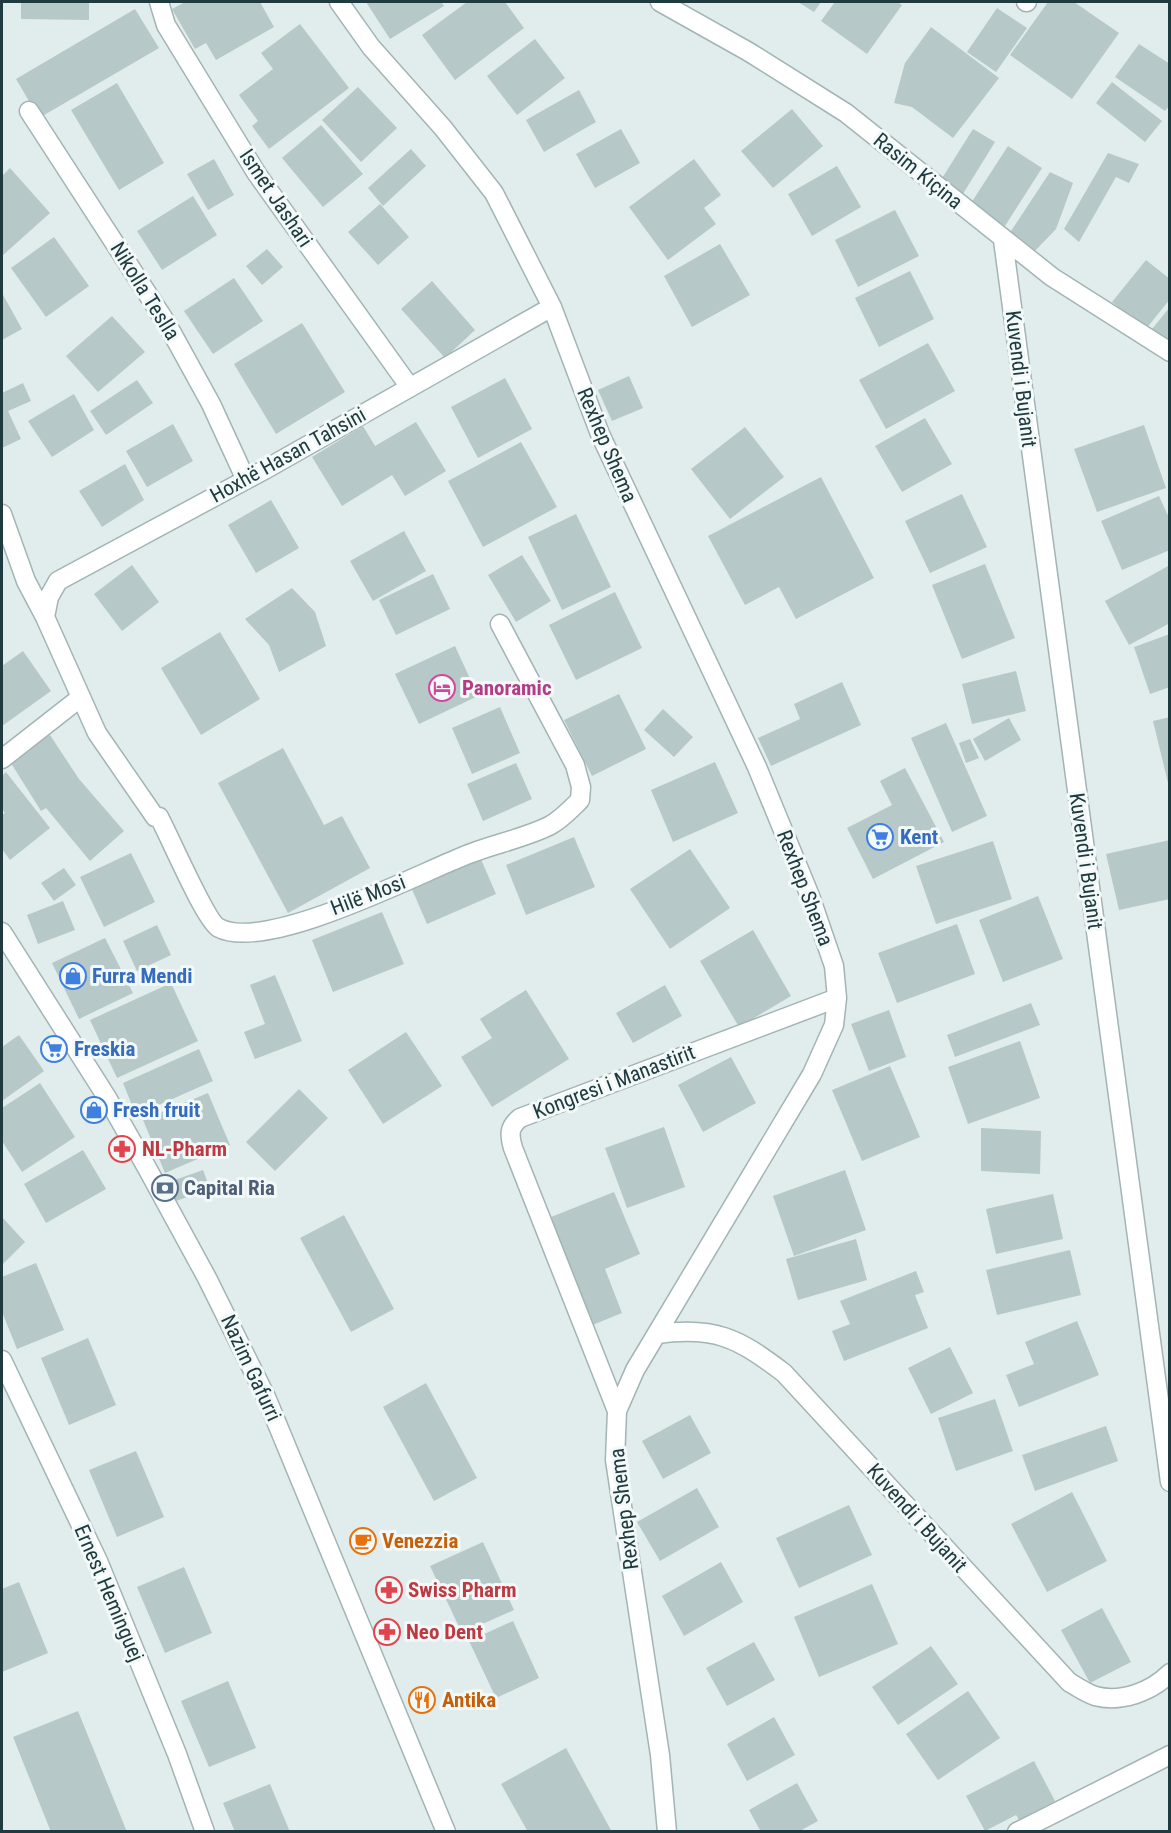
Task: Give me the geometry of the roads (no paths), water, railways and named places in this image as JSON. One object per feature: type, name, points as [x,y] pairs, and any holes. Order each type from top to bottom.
[{"type":"street","name":"Ismet Jashari","points":[[159,2],[166,25],[257,174],[409,387]]},
{"type":"street","name":"Rexhep Shema","points":[[339,2],[371,47],[444,128],[494,193],[552,307],[600,434],[758,767],[810,896],[834,966],[837,998],[834,1024],[812,1074],[635,1370],[617,1411],[615,1460],[660,1755],[667,1832]]},
{"type":"street","name":"Rasim Kiçina","points":[[660,2],[749,52],[846,113],[1052,277],[1170,352]]},
{"type":"street","name":"Nikolla Teslla","points":[[29,111],[167,324],[212,404],[246,480]]},
{"type":"street","name":"Kuvendi i Bujanit","points":[[1003,240],[1170,1482]]},
{"type":"street","name":"Hoxhë Hasan Tahsini","points":[[45,617],[49,597],[58,581],[246,480],[552,307]]},
{"type":"street","points":[[2,514],[26,581],[45,617],[80,698],[2,759]]},
{"type":"street","name":"Hilë Mosi","points":[[80,698],[97,733],[115,761],[155,817],[159,817],[205,911],[216,928],[236,935],[259,933],[287,926],[375,895],[460,857],[550,826],[580,800],[581,786],[575,765],[500,624]]},
{"type":"street","name":"Nazim Gafurri","points":[[2,932],[106,1096],[147,1168],[207,1278],[266,1397],[446,1832]]},
{"type":"street","name":"Kongresi i Manastirit","points":[[617,1411],[513,1148],[509,1136],[512,1125],[520,1118],[837,998]]},
{"type":"street","name":"Kuvendi i Bujanit","points":[[657,1334],[687,1330],[716,1333],[752,1349],[784,1373],[1069,1682],[1095,1696],[1122,1698],[1147,1691],[1170,1673]]},
{"type":"street","name":"Ernest Heminguej","points":[[2,1360],[98,1561],[177,1754],[205,1832]]},
{"type":"street","points":[[1017,1832],[1170,1755]]},
{"type":"place","name":"Panoramic","points":[[442,688]]},
{"type":"place","name":"Kent","points":[[880,837]]},
{"type":"place","name":"Furra Mendi","points":[[73,976]]},
{"type":"place","name":"Freskia","points":[[54,1049]]},
{"type":"place","name":"Fresh fruit","points":[[94,1110]]},
{"type":"place","name":"NL-Pharm","points":[[122,1149]]},
{"type":"place","name":"Capital Ria","points":[[165,1188]]},
{"type":"place","name":"Venezzia","points":[[363,1541]]},
{"type":"place","name":"Swiss Pharm","points":[[389,1590]]},
{"type":"place","name":"Neo Dent","points":[[387,1632]]},
{"type":"place","name":"Antika","points":[[422,1700]]}]
